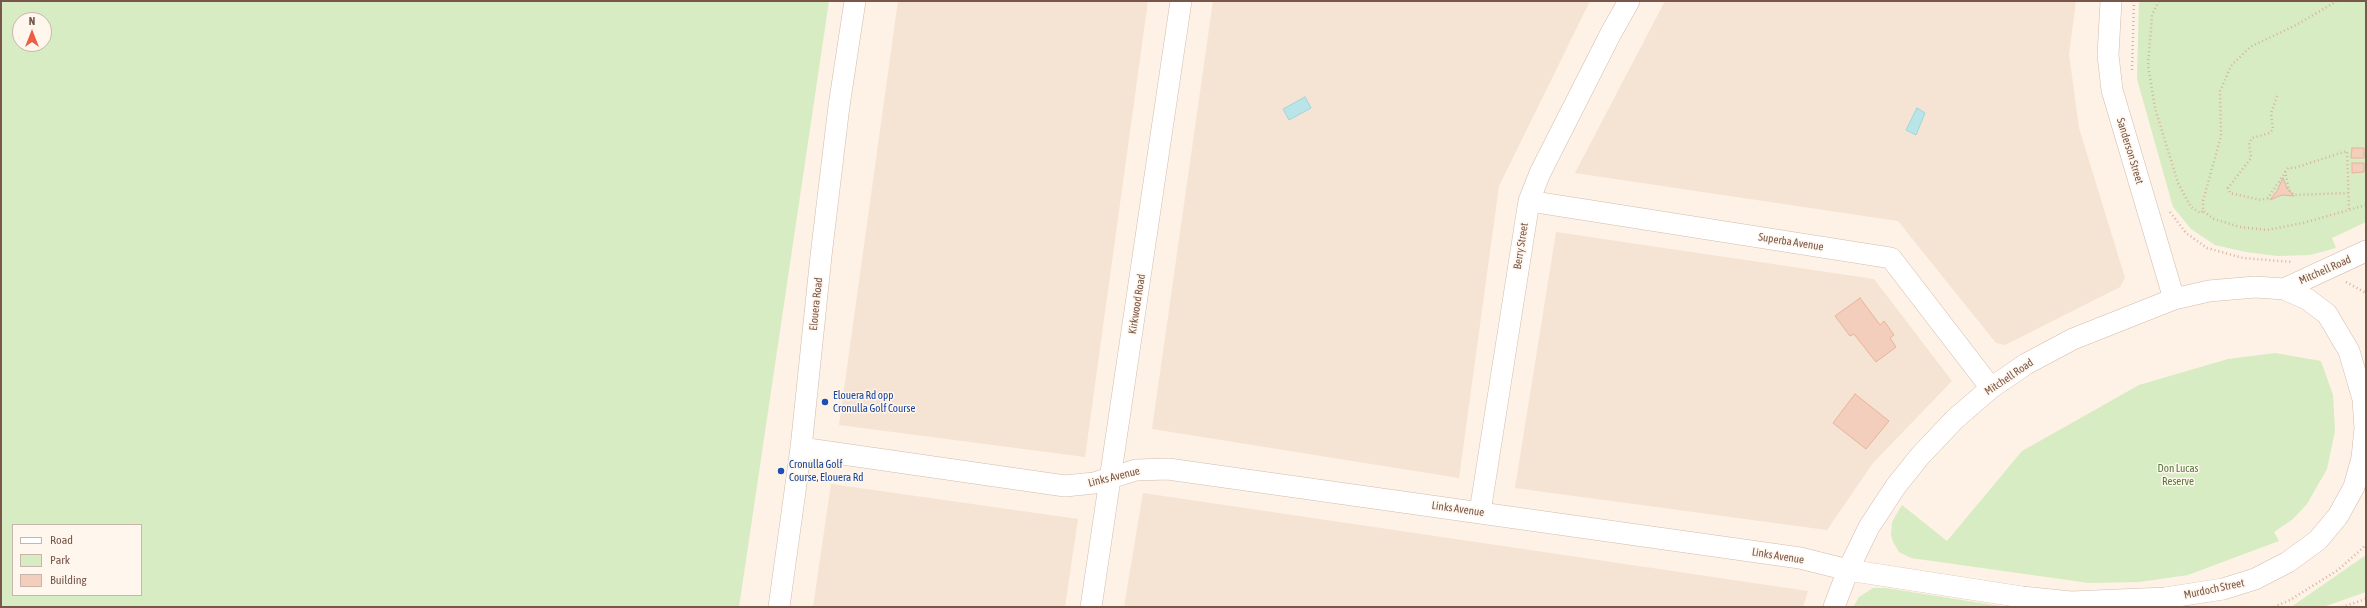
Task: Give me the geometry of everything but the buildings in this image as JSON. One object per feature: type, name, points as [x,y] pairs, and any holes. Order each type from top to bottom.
[{"type":"street","name":"Elouera Road","points":[[779,607],[801,448],[823,240],[855,1]]},
{"type":"street","name":"Kirkwood Road","points":[[1091,607],[1181,1]]},
{"type":"street","name":"Berry Street","points":[[1480,512],[1529,202],[1554,146],[1611,33],[1629,1]]},
{"type":"street","name":"Sanderson Street","points":[[2111,1],[2108,55],[2112,90],[2174,298]]},
{"type":"street","name":"Superba Avenue","points":[[1529,202],[1891,258],[1991,388]]},
{"type":"street","name":"Mitchell Road","points":[[2284,289],[2366,251]]},
{"type":"street","name":"Mitchell Road","points":[[1834,607],[1848,570],[1869,527],[1906,474],[1955,419],[1991,388],[2026,364],[2072,339],[2174,298],[2210,291],[2255,287],[2284,289],[2307,298]]},
{"type":"street","name":"Murdoch Street","points":[[2113,604],[2163,603],[2223,589],[2255,579],[2288,562],[2318,540],[2338,516],[2354,487],[2362,458],[2365,428],[2362,399],[2349,351],[2339,332],[2327,314],[2307,298]]},
{"type":"street","name":"Links Avenue","points":[[801,448],[1066,486],[1080,486],[1136,470],[1168,469],[1800,558],[1848,570],[2022,597],[2071,602],[2113,604]]},
{"type":"path","points":[[2132,73],[2134,1]]},
{"type":"path","points":[[2158,1],[2152,15],[2148,65],[2155,108],[2178,184],[2191,207],[2200,213],[2202,211],[2214,219],[2240,228],[2267,230],[2349,210],[2366,204]]},
{"type":"path","points":[[2202,211],[2202,201],[2221,136],[2220,91],[2231,66],[2250,47],[2298,24],[2337,1]]},
{"type":"path","points":[[2277,96],[2271,114],[2273,130],[2270,133],[2252,138],[2249,143],[2251,158],[2228,188],[2230,193],[2261,200],[2268,198],[2285,170],[2347,151],[2349,210]]},
{"type":"path","points":[[2285,170],[2289,190],[2294,195],[2348,193]]},
{"type":"path","points":[[2169,209],[2186,233],[2207,248],[2244,258],[2298,262]]},
{"type":"path","points":[[2344,279],[2347,283],[2366,293]]},
{"type":"path","points":[[2274,607],[2290,600],[2338,570],[2366,546]]},
{"type":"path","points":[[2342,607],[2366,598]]},
{"type":"shaded area","points":[[898,1],[1148,1],[1085,457],[839,425]]},
{"type":"shaded area","points":[[1213,1],[1590,1],[1499,186],[1459,478],[1152,429]]},
{"type":"shaded area","points":[[1665,1],[2076,1],[2069,54],[2079,128],[2125,278],[2120,287],[2005,345],[1996,343],[1898,221],[1575,173]]},
{"type":"shaded area","points":[[1556,232],[1874,279],[1952,381],[1873,463],[1827,530],[1515,488]]},
{"type":"shaded area","points":[[831,484],[1078,519],[1065,607],[813,607]]},
{"type":"shaded area","points":[[1143,493],[1808,591],[1803,607],[1124,607]]},
{"type":"green space","points":[[1,1],[829,1],[739,607],[1,607]]},
{"type":"green space","points":[[2139,1],[2366,1],[2366,222],[2332,238],[2336,248],[2310,255],[2278,256],[2246,252],[2215,245],[2191,229],[2173,207],[2137,79]]},
{"type":"green space","name":"Don Lucas Reserve","points":[[2275,353],[2321,361],[2333,395],[2335,431],[2327,469],[2307,504],[2293,519],[2274,532],[2279,541],[2188,575],[2139,582],[2089,583],[1911,558],[1899,552],[1893,542],[1891,535],[1892,522],[1902,505],[1947,541],[2022,451],[2139,385],[2228,359]]},
{"type":"green space","points":[[2366,555],[2366,592],[2323,607],[2291,607]]},
{"type":"green space","points":[[1873,588],[1886,588],[2006,607],[1853,607],[1859,597]]},
{"type":"water","points":[[1305,97],[1311,108],[1289,120],[1283,109]]},
{"type":"water","points":[[1917,108],[1925,113],[1916,135],[1906,130]]},
{"type":"place","name":"Elouera Rd opp Cronulla Golf Course","points":[[825,402]]},
{"type":"place","name":"Cronulla Golf Course, Elouera Rd","points":[[781,471]]}]
